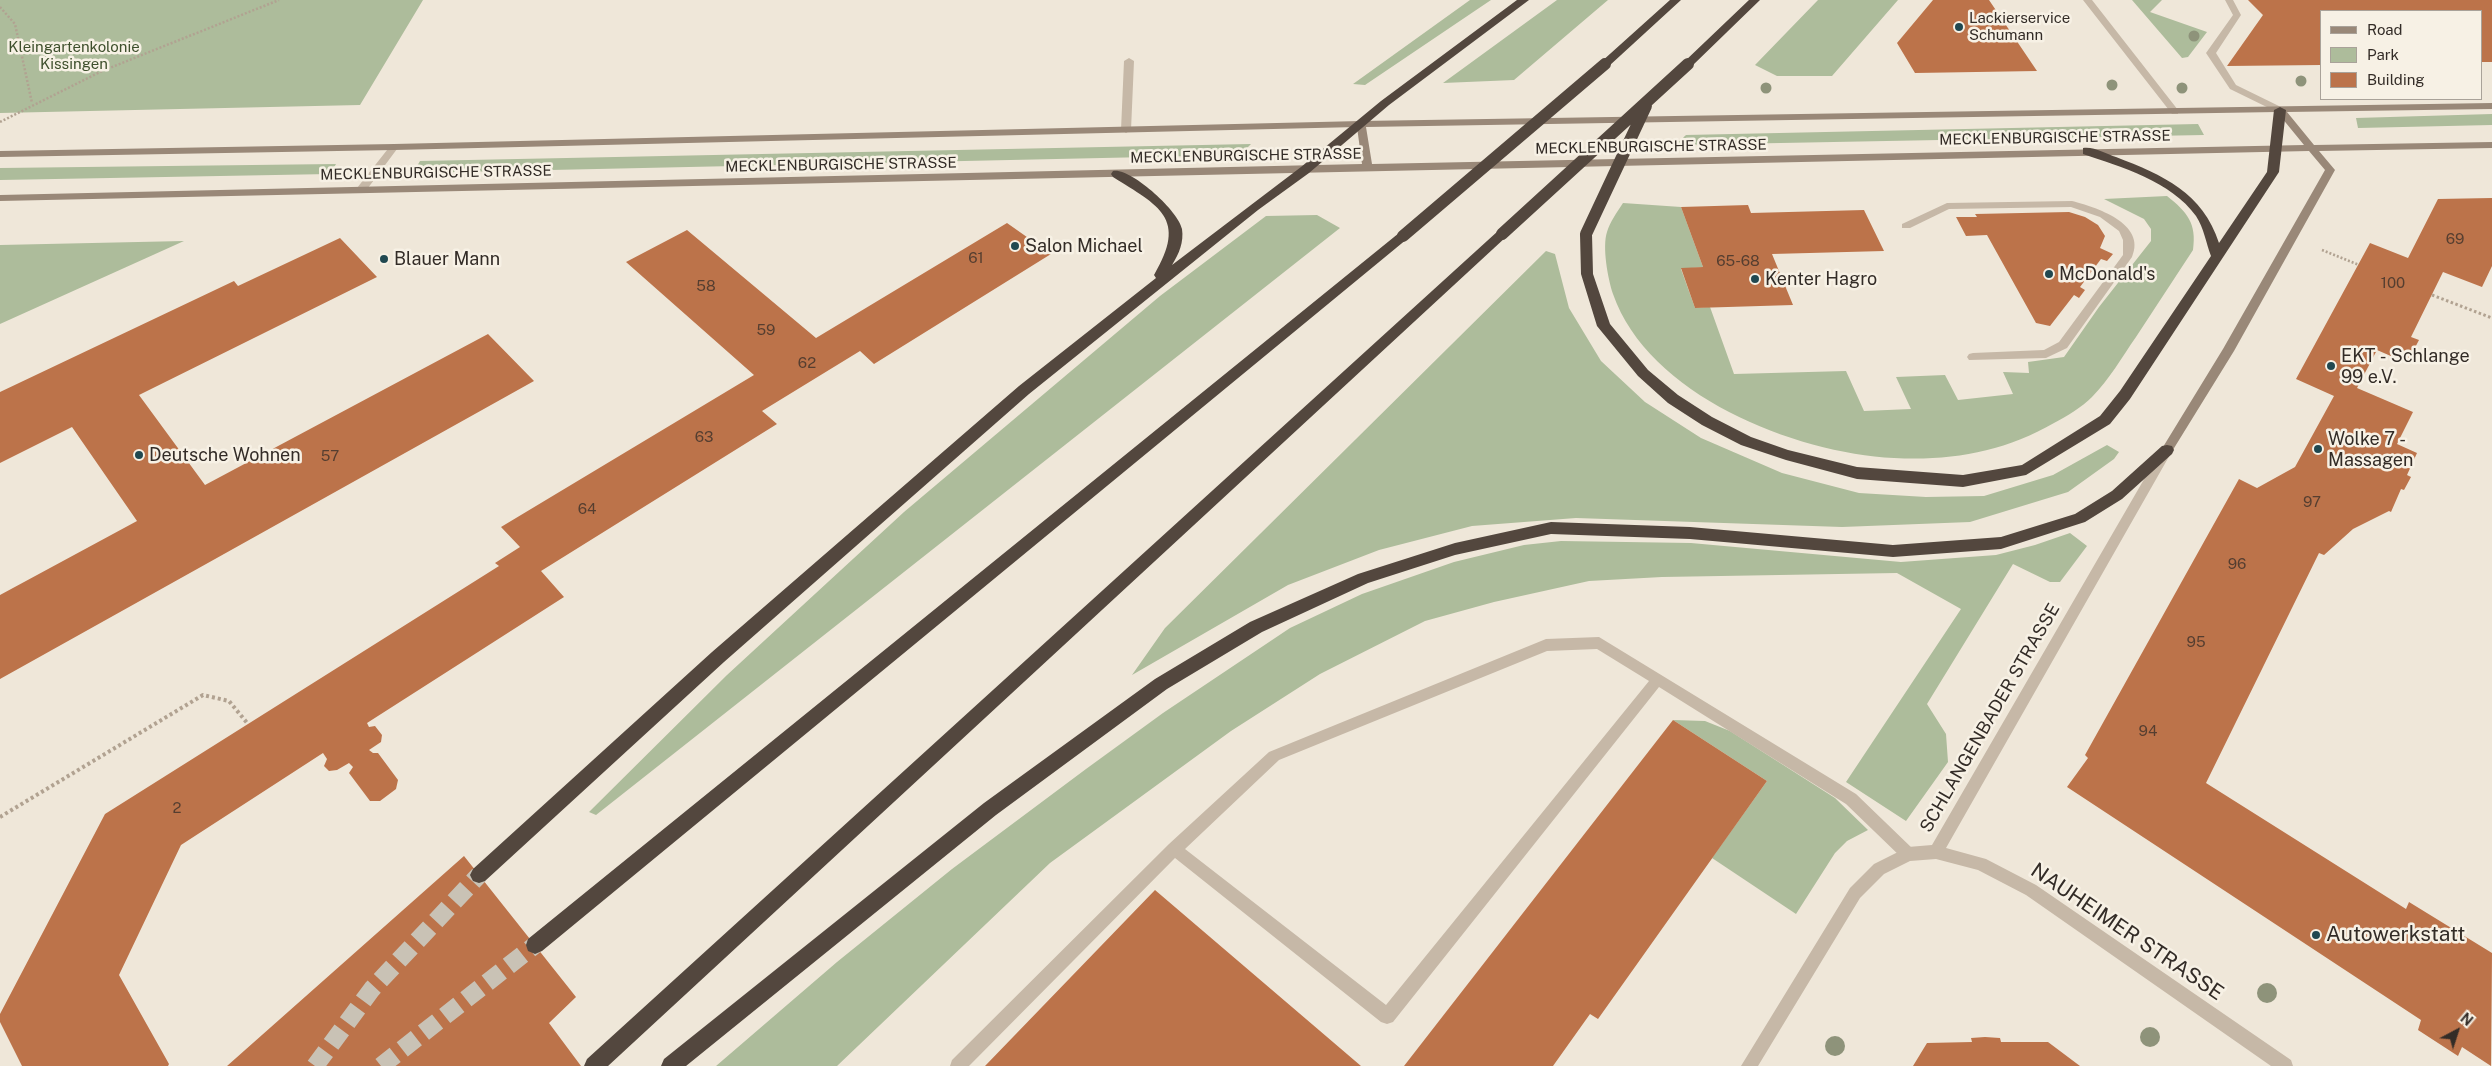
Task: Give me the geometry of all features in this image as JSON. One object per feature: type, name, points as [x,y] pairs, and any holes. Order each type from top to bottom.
[{"type":"highway","points":[[479,875],[718,657],[1024,390],[1254,207],[1305,170],[1385,103],[1524,0]]},
{"type":"highway","points":[[535,945],[1403,236],[1606,64],[1676,0]]},
{"type":"highway","points":[[594,1066],[1649,100],[1755,0]]},
{"type":"highway","points":[[1649,100],[1586,234],[1586,274],[1604,326],[1643,372],[1673,399],[1707,421],[1746,441],[1786,455],[1857,473],[1964,481],[2026,470],[2105,420],[2125,396],[2217,254],[2273,172],[2280,110]]},
{"type":"highway","points":[[2087,152],[2126,165],[2180,194],[2199,212],[2217,254]]},
{"type":"highway","points":[[1117,174],[1166,208],[1174,222],[1178,241],[1171,260],[1148,290]]},
{"type":"highway","points":[[671,1066],[990,810],[1162,684],[1256,627],[1362,578],[1455,549],[1551,528],[1690,533],[1893,551],[2001,543],[2080,518],[2117,496],[2167,450]]},
{"type":"main road","name":"MECKLENBURGISCHE STRASSE","points":[[0,154],[394,147],[1361,124],[2492,106]]},
{"type":"main road","points":[[2167,450],[2228,352],[2330,170],[2280,110]]},
{"type":"main road","points":[[1361,124],[1368,168]]},
{"type":"main road","name":"MECKLENBURGISCHE STRASSE","points":[[0,198],[2087,152],[2492,145]]},
{"type":"street","points":[[2087,0],[2175,112]]},
{"type":"street","points":[[2230,0],[2238,15],[2211,53],[2233,87],[2280,110]]},
{"type":"street","points":[[1126,130],[1129,61]]},
{"type":"street","points":[[361,190],[394,147]]},
{"type":"street","points":[[1906,226],[1946,206],[2072,204],[2104,215],[2123,229],[2128,240],[2128,254],[2063,345],[2046,354],[1973,357]]},
{"type":"street","name":"SCHLANGENBADER STRASSE","points":[[1749,1066],[1855,893],[1879,869],[1908,854],[1936,852],[2167,450]]},
{"type":"street","points":[[958,1066],[1174,849],[1274,756],[1546,644],[1598,642],[1851,799],[1908,854]]},
{"type":"street","points":[[1174,849],[1387,1016],[1658,679]]},
{"type":"street","name":"NAUHEIMER STRASSE","points":[[1936,852],[1981,864],[2031,890],[2286,1066]]},
{"type":"path","points":[[0,122],[32,103],[134,57],[279,0]]},
{"type":"path","points":[[0,7],[15,24],[32,103]]},
{"type":"path","points":[[2292,238],[2359,265]]},
{"type":"path","points":[[2432,295],[2492,318]]},
{"type":"path","points":[[0,817],[203,695],[229,701],[248,724]]},
{"type":"green space","name":"Kleingartenkolonie Kissingen","points":[[0,0],[423,0],[360,105],[0,113]]},
{"type":"green space","points":[[1470,0],[1491,0],[1365,85],[1353,84]]},
{"type":"green space","points":[[1557,0],[1608,0],[1514,80],[1443,83]]},
{"type":"green space","points":[[1818,0],[1898,0],[1832,76],[1777,76],[1755,65]]},
{"type":"green space","points":[[2132,0],[2162,0],[2150,12],[2207,32],[2188,57],[2182,58]]},
{"type":"green space","points":[[2492,114],[2492,125],[2358,128],[2356,118]]},
{"type":"green space","points":[[2198,124],[2204,135],[1675,145],[1686,135]]},
{"type":"green space","points":[[1251,144],[1240,155],[413,173],[420,161]]},
{"type":"green space","points":[[336,164],[330,174],[0,180],[0,168]]},
{"type":"green space","points":[[2167,196],[2180,207],[2192,225],[2193,250],[2104,383],[2079,408],[2035,433],[1996,448],[1956,456],[1915,459],[1855,454],[1770,431],[1729,412],[1691,389],[1658,362],[1631,330],[1613,294],[1606,263],[1605,246],[1607,232],[1623,203],[1681,207],[1703,267],[1681,269],[1695,308],[1710,307],[1734,374],[1846,371],[1864,411],[1911,409],[1896,377],[1945,375],[1958,400],[2013,394],[2003,372],[2029,373],[2028,362],[2064,357],[2099,307],[2151,241],[2151,229],[2144,219],[2104,199]]},
{"type":"green space","points":[[1317,215],[1340,228],[596,815],[589,812],[727,675],[904,512],[1160,296],[1266,216]]},
{"type":"green space","points":[[184,241],[0,324],[0,245]]},
{"type":"green space","points":[[1546,251],[1555,254],[1569,308],[1601,361],[1645,402],[1701,438],[1782,473],[1859,493],[1926,497],[1984,496],[2053,475],[2107,445],[2119,452],[2114,459],[2068,492],[1970,522],[1842,527],[1576,518],[1472,526],[1379,550],[1288,585],[1132,675],[1165,628]]},
{"type":"green space","points":[[2070,533],[2087,546],[2060,582],[2050,582],[2013,564],[1927,704],[1946,734],[1948,762],[1906,821],[1846,782],[1961,609],[1897,573],[1662,577],[1589,581],[1494,602],[1425,621],[1320,674],[1231,731],[1050,863],[837,1066],[716,1066],[837,962],[952,869],[1086,769],[1163,713],[1290,628],[1362,594],[1454,562],[1524,545],[1561,541],[1691,543],[1901,562],[1996,555],[2035,545]]},
{"type":"green space","points":[[1673,720],[1705,721],[1730,731],[1835,798],[1868,830],[1847,841],[1835,853],[1796,914],[1712,858],[1767,781]]},
{"type":"building","name":"Lackierservice Schumann","points":[[1933,0],[1989,0],[2037,71],[1915,73],[1897,43]]},
{"type":"building","points":[[2248,0],[2492,0],[2492,62],[2482,62],[2482,10],[2320,10],[2320,65],[2227,66],[2263,15]]},
{"type":"building","points":[[2492,198],[2492,266],[2482,287],[2443,272],[2411,337],[2419,340],[2407,363],[2377,350],[2357,388],[2413,412],[2397,444],[2417,453],[2407,475],[2411,477],[2404,490],[2401,489],[2391,512],[2389,511],[2353,529],[2324,555],[2319,553],[2206,783],[2406,909],[2409,902],[2492,953],[2491,1066],[2462,1047],[2458,1056],[2418,1030],[2421,1020],[2067,787],[2088,758],[2085,755],[2239,479],[2257,488],[2295,467],[2334,396],[2296,379],[2370,243],[2408,258],[2438,199]]},
{"type":"building","points":[[1748,205],[1751,213],[1864,210],[1884,251],[1772,254],[1793,305],[1695,308],[1681,268],[1703,267],[1681,207]]},
{"type":"building","name":"McDonald's","points":[[2069,212],[2085,217],[2098,225],[2105,236],[2100,248],[2113,254],[2107,261],[2101,259],[2080,287],[2085,290],[2079,298],[2074,295],[2050,326],[2036,323],[1987,235],[1966,236],[1956,217],[1977,217],[1975,214]]},
{"type":"building","points":[[1007,223],[1051,254],[874,364],[860,351],[762,411],[777,424],[541,571],[564,597],[367,723],[369,727],[375,726],[382,735],[381,742],[369,750],[373,753],[378,753],[398,780],[396,789],[380,801],[370,801],[349,773],[353,767],[349,763],[337,770],[329,771],[324,766],[327,759],[323,753],[181,845],[119,975],[169,1064],[168,1066],[22,1066],[0,1022],[0,1014],[105,814],[499,566],[495,563],[520,547],[501,527],[754,375],[626,262],[687,230],[816,338]]},
{"type":"building","points":[[340,238],[377,277],[139,395],[205,485],[488,334],[534,381],[0,679],[0,595],[137,521],[72,427],[0,463],[0,392],[234,281],[238,286]]},
{"type":"building","points":[[1673,720],[1767,781],[1598,1019],[1590,1014],[1553,1066],[1404,1066]]},
{"type":"building","points":[[464,856],[576,997],[549,1023],[581,1066],[227,1066]]},
{"type":"building","points":[[1155,890],[1361,1066],[985,1066]]},
{"type":"building","points":[[1971,1038],[2000,1038],[2001,1042],[2048,1042],[2080,1066],[1913,1066],[1927,1043],[1972,1042]]},
{"type":"tunnel","points":[[315,1066],[372,989],[479,875]]},
{"type":"tunnel","points":[[381,1066],[535,945]]},
{"type":"place","name":"Lackierservice Schumann","points":[[1959,27]]},
{"type":"place","name":"Salon Michael","points":[[1015,246]]},
{"type":"place","name":"Blauer Mann","points":[[384,259]]},
{"type":"place","name":"McDonald's","points":[[2049,274]]},
{"type":"place","name":"Kenter Hagro","points":[[1755,279]]},
{"type":"place","name":"EKT - Schlange 99 e.V.","points":[[2331,366]]},
{"type":"place","name":"Wolke 7 - Massagen","points":[[2318,449]]},
{"type":"place","name":"Deutsche Wohnen","points":[[139,455]]},
{"type":"place","name":"Autowerkstatt","points":[[2316,935]]}]
